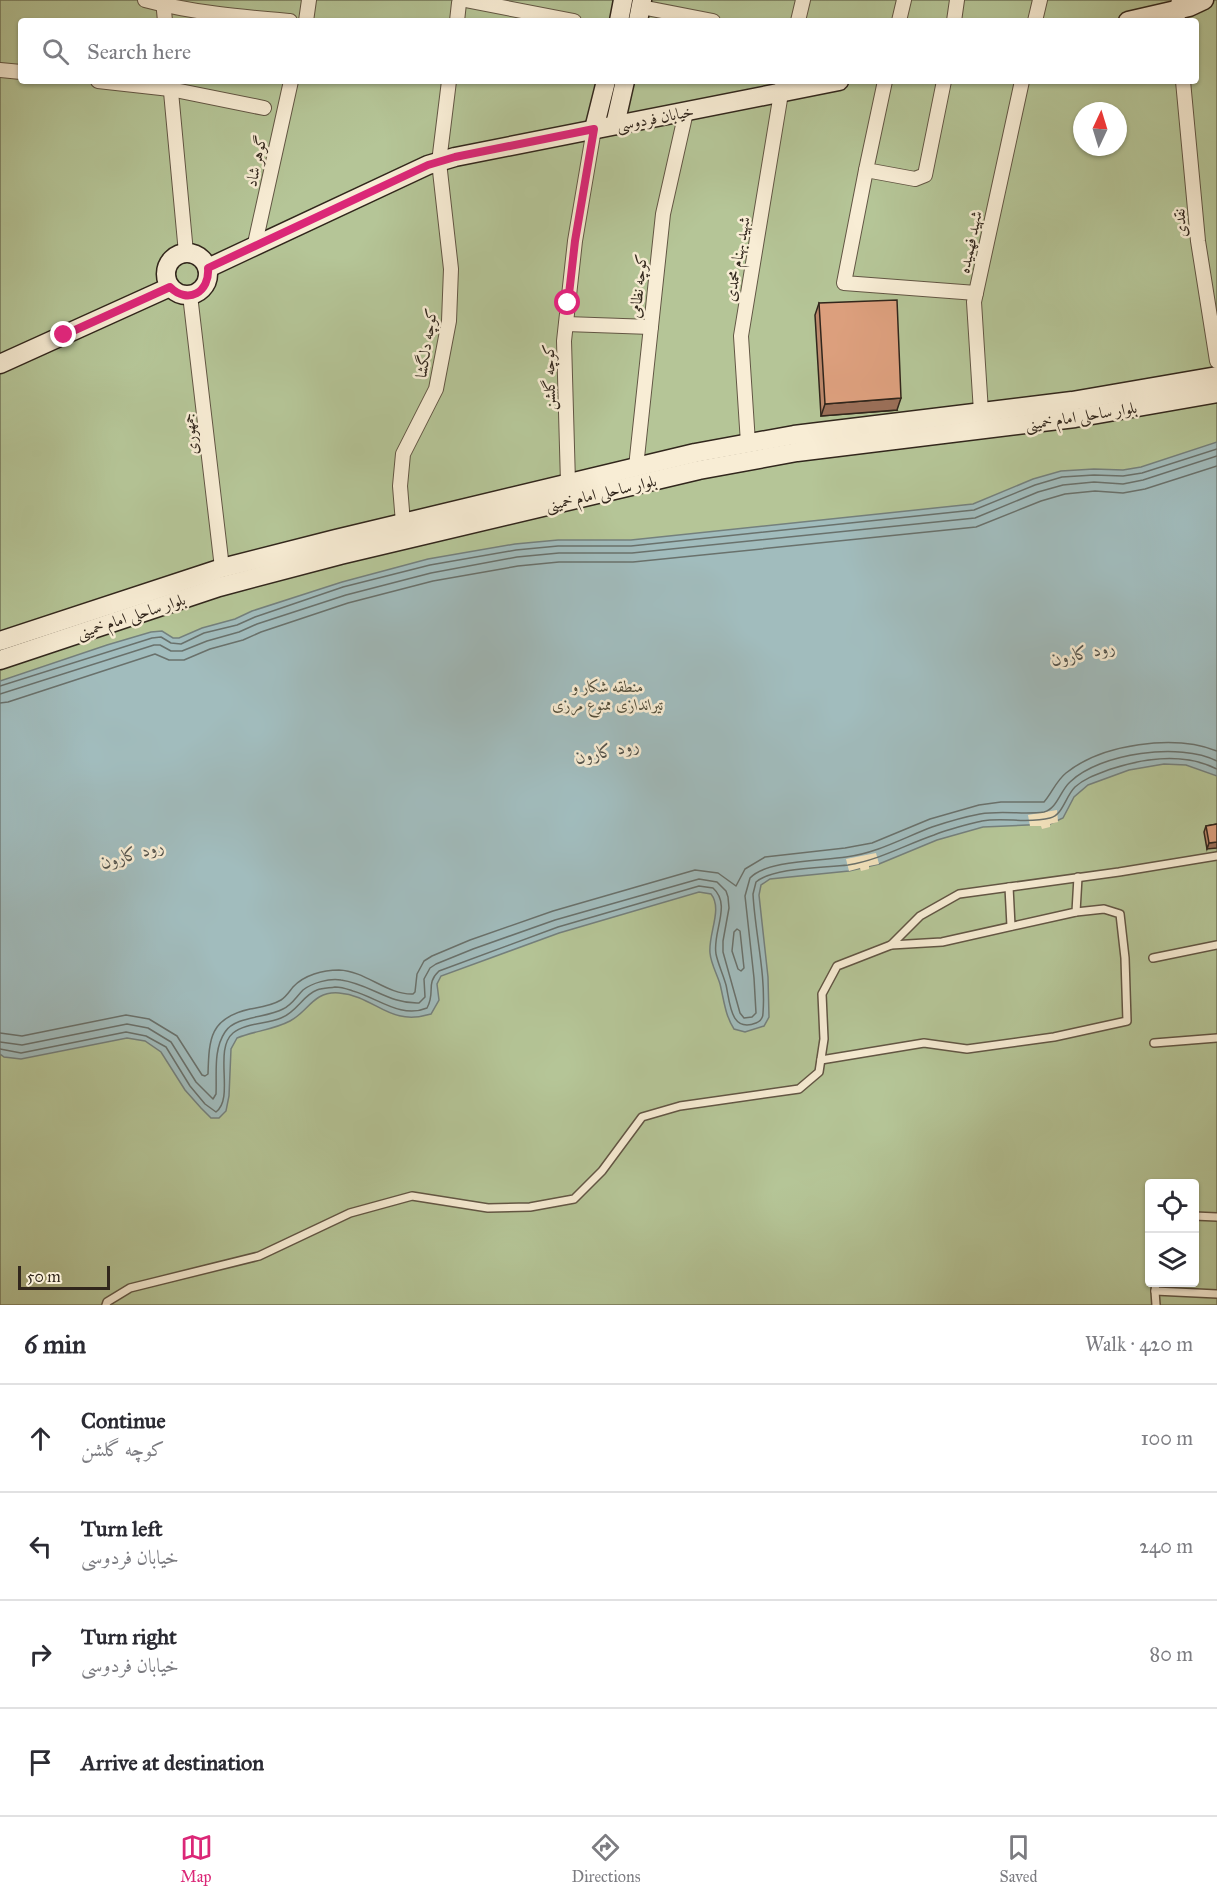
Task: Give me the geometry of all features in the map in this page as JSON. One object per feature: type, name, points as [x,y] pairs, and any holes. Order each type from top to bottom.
[{"type":"main road","points":[[620,18],[623,0]]},
{"type":"main road","points":[[1140,18],[1186,7],[1203,10],[1217,8]]},
{"type":"main road","points":[[594,129],[605,84]]},
{"type":"main road","points":[[615,125],[624,84]]},
{"type":"main road","name":"خیابان فردوسی","points":[[208,268],[439,162],[455,157],[686,112],[781,87],[810,84]]},
{"type":"main road","points":[[186,253],[200,257],[208,268],[207,283],[197,293],[190,295],[179,294],[170,287],[166,275],[167,268],[174,258],[186,253]]},
{"type":"main road","points":[[0,364],[170,287]]},
{"type":"main road","name":"بلوار ساحلی امام خمینی","points":[[0,641],[403,523],[695,453],[794,435],[1072,401],[1217,376]]},
{"type":"main road","name":"بلوار ساحلی امام خمینی","points":[[0,660],[223,577],[340,555],[699,470],[797,452],[1075,418],[1217,393]]},
{"type":"street","points":[[146,0],[255,18]]},
{"type":"street","points":[[306,18],[309,0]]},
{"type":"street","points":[[457,18],[459,3],[470,0],[532,6],[566,18]]},
{"type":"street","points":[[799,18],[803,0]]},
{"type":"street","points":[[900,18],[904,0]]},
{"type":"street","points":[[954,18],[957,0]]},
{"type":"street","points":[[1036,18],[1040,0]]},
{"type":"street","points":[[164,3],[165,18]]},
{"type":"street","points":[[640,9],[695,18]]},
{"type":"street","points":[[0,70],[18,72]]},
{"type":"street","points":[[152,84],[170,85],[264,108]]},
{"type":"street","name":"گوهر شاد","points":[[254,248],[290,84]]},
{"type":"street","name":"کوچه دلگشا","points":[[403,523],[400,486],[403,453],[436,389],[449,321],[451,269],[439,162],[449,84]]},
{"type":"street","points":[[884,84],[844,283],[976,293]]},
{"type":"street","points":[[866,170],[915,179],[925,175],[943,84]]},
{"type":"street","name":"شهید فهمیده","points":[[981,412],[974,302],[1021,84]]},
{"type":"street","name":"نقدی","points":[[1184,84],[1198,241],[1217,361]]},
{"type":"street","points":[[170,85],[186,253]]},
{"type":"street","name":"شهید بهنام محمدی","points":[[748,443],[741,336],[776,132],[781,87]]},
{"type":"street","name":"کوچه نظامی","points":[[636,467],[663,214],[686,112]]},
{"type":"street","name":"کوچه گلشن","points":[[568,483],[564,341],[575,241],[594,129]]},
{"type":"street","name":"جمهوری","points":[[190,295],[223,577]]},
{"type":"street","points":[[566,324],[651,327]]},
{"type":"lane","points":[[891,945],[920,916],[960,894],[1217,856]]},
{"type":"lane","points":[[1076,912],[1078,877]]},
{"type":"lane","points":[[1009,887],[1011,926]]},
{"type":"lane","points":[[106,1305],[107,1302],[130,1288],[259,1256],[350,1213],[412,1196],[488,1208],[530,1207],[574,1199],[602,1171],[642,1117],[680,1106],[799,1089],[819,1072],[824,1039],[822,994],[837,966],[891,945],[942,942],[1076,912],[1104,909],[1120,914],[1125,958],[1127,1021],[1054,1037],[967,1049],[924,1043],[821,1060]]},
{"type":"lane","points":[[1153,958],[1217,945]]},
{"type":"lane","points":[[1154,1043],[1217,1038]]},
{"type":"lane","points":[[1199,1216],[1217,1217]]},
{"type":"lane","points":[[1156,1287],[1156,1305]]},
{"type":"lane","points":[[1155,1292],[1217,1294]]},
{"type":"green space","name":"منطقه شکار و تیراندازی ممنوع مرزی","points":[[0,0],[1217,0],[1217,1305],[0,1305]]},
{"type":"water","name":"رود کارون","points":[[1217,442],[1217,776],[1186,765],[1164,764],[1129,770],[1088,785],[1074,797],[1063,818],[1050,824],[983,827],[937,840],[879,864],[849,871],[770,879],[761,885],[759,895],[768,977],[769,1017],[764,1026],[745,1032],[734,1029],[731,1024],[710,953],[716,907],[711,894],[699,892],[559,933],[441,976],[437,984],[439,1000],[431,1014],[404,1017],[352,995],[330,993],[323,995],[290,1021],[237,1038],[231,1049],[226,1111],[219,1118],[211,1118],[201,1108],[185,1090],[161,1052],[145,1041],[127,1038],[21,1059],[4,1057],[0,1054],[0,681],[151,632],[162,631],[173,638],[179,638],[202,628],[342,582],[428,559],[515,544],[558,540],[631,540],[973,504],[1033,479],[1061,471],[1123,470],[1141,467]]},
{"type":"pier","points":[[1057,810],[1058,822],[1050,824],[1050,827],[1042,829],[1041,826],[1030,826],[1028,815]]},
{"type":"pier","points":[[876,853],[879,864],[861,871],[860,868],[849,871],[846,859]]},
{"type":"building","points":[[897,300],[901,398],[825,404],[819,303]]},
{"type":"building","points":[[1217,824],[1217,842],[1209,843],[1206,826]]},
{"type":"route","points":[[64,335],[170,287],[179,294],[197,293],[207,283],[208,268],[428,165],[455,157],[594,129],[575,241],[568,303]]}]
